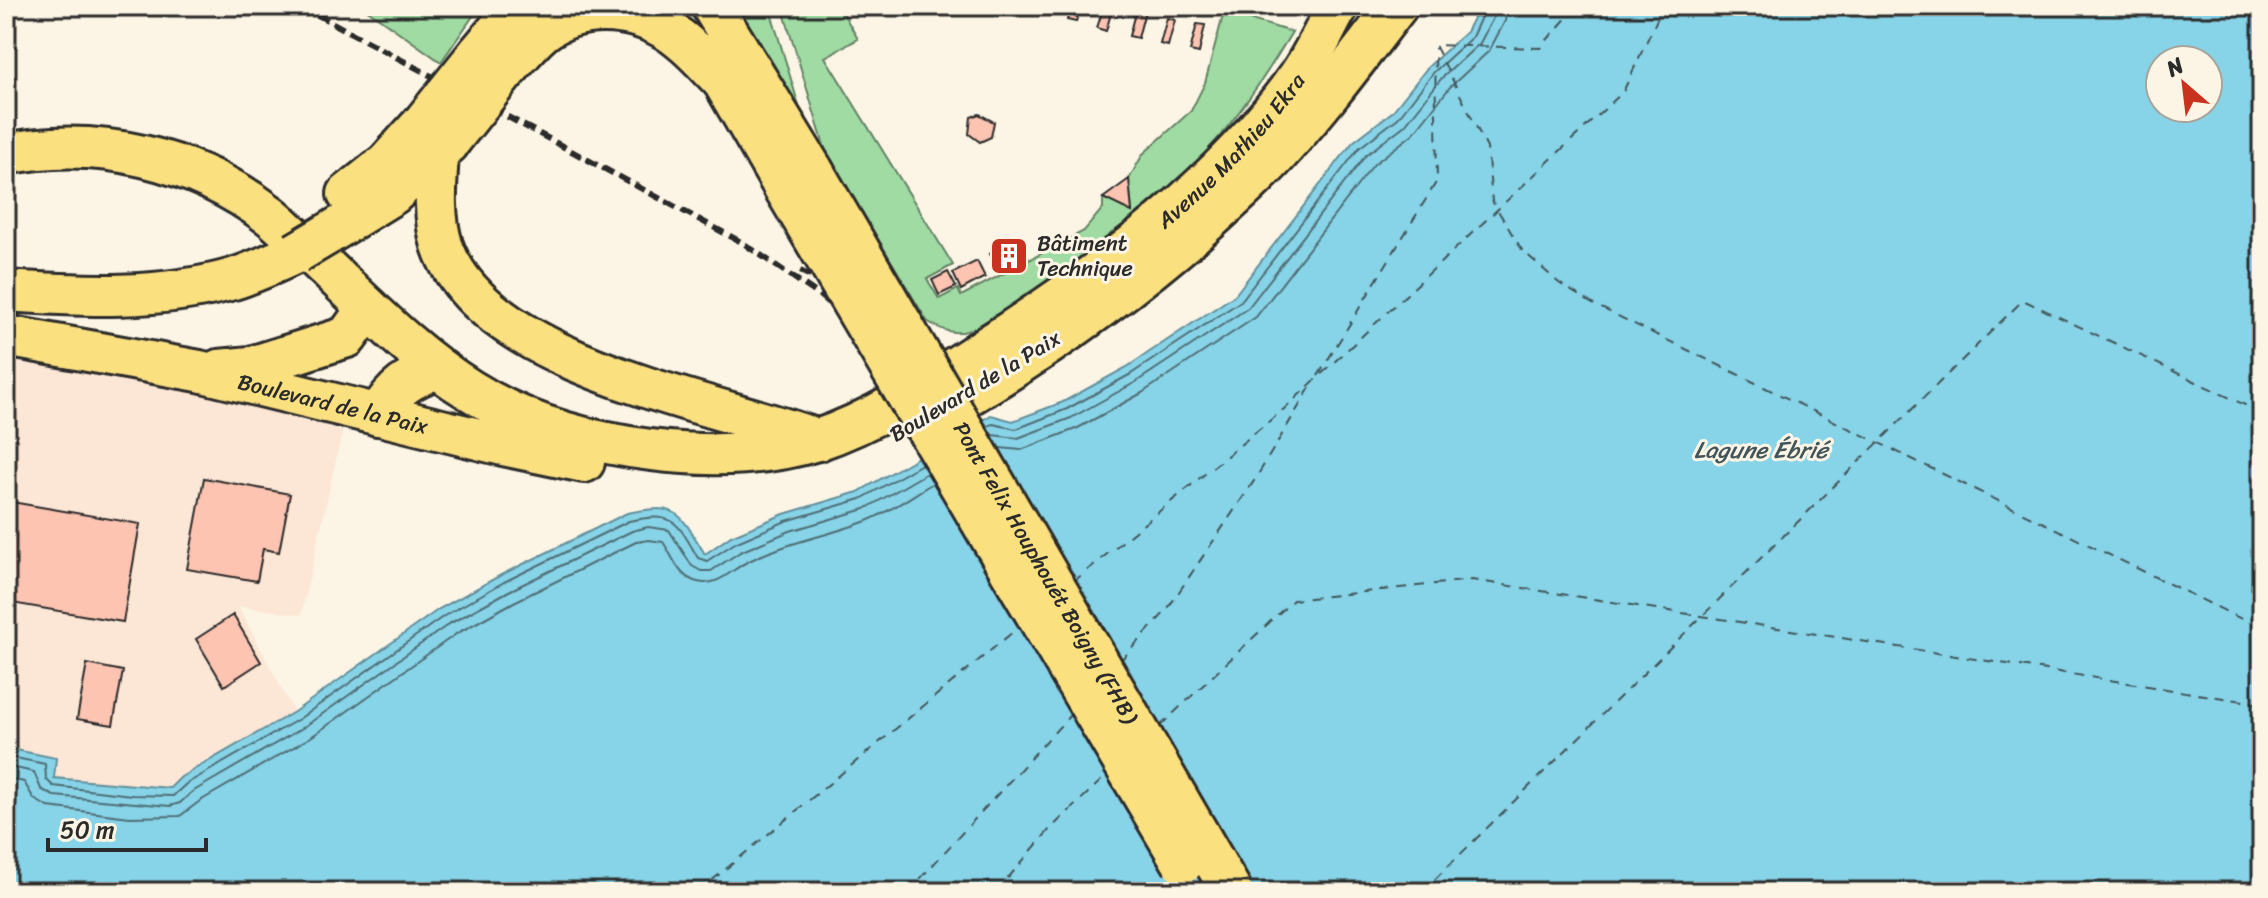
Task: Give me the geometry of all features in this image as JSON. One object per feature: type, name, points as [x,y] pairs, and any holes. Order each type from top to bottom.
[{"type":"main road","points":[[6,291],[159,293],[234,278],[303,236],[387,163],[437,140],[491,64],[518,6]]},
{"type":"main road","name":"Pont Felix Houphouét Boigny (FHB)","points":[[681,6],[721,79],[799,179],[1232,892]]},
{"type":"main road","name":"Pont Felix Houphouét Boigny (FHB)","points":[[712,6],[799,179],[1200,892]]},
{"type":"main road","name":"Avenue Mathieu Ekra","points":[[977,353],[1052,304],[1191,198],[1249,137],[1300,75],[1338,6]]},
{"type":"main road","name":"Boulevard de la Paix","points":[[6,336],[199,371],[503,445],[619,469],[679,476],[750,477],[792,472],[840,459],[882,442],[971,393],[1149,271],[1245,187],[1283,149],[1397,6]]},
{"type":"main road","points":[[491,64],[575,16],[615,11],[663,28],[680,38],[721,79]]},
{"type":"main road","points":[[437,140],[435,215],[443,246],[454,269],[484,307],[541,344],[584,364],[677,398],[779,425],[818,440]]},
{"type":"main road","name":"Boulevard de la Paix","points":[[6,154],[39,147],[93,147],[146,156],[199,175],[242,196],[274,219],[358,322],[501,409],[564,434],[618,446],[679,453],[749,455],[778,451],[818,440],[887,410],[977,353]]},
{"type":"main road","points":[[6,265],[147,272],[222,261],[303,236]]},
{"type":"main road","points":[[199,371],[251,367],[358,322]]},
{"type":"main road","points":[[338,406],[358,322]]},
{"type":"main road","points":[[378,415],[391,394],[410,379],[437,368]]},
{"type":"shaded area","points":[[6,355],[345,420],[301,615],[238,606],[294,712],[181,777],[170,788],[54,778],[56,758],[6,748]]},
{"type":"green space","points":[[362,6],[480,6],[441,62]]},
{"type":"green space","points":[[732,6],[769,6],[808,136]]},
{"type":"green space","points":[[782,6],[839,6],[858,39],[825,57],[953,265],[927,279],[939,299],[958,289],[961,296],[1084,231],[1103,208],[1103,198],[1132,211],[1129,179],[1143,154],[1191,111],[1205,83],[1224,12],[1292,32],[1234,118],[1194,165],[1153,204],[1086,258],[1039,289],[980,326],[951,332],[927,321],[826,152]]},
{"type":"water","name":"Lagune Ébrié","points":[[1479,6],[2262,6],[2262,892],[6,892],[6,748],[56,758],[54,778],[170,788],[181,777],[294,712],[439,609],[627,513],[658,509],[676,514],[690,529],[705,554],[731,536],[784,514],[858,492],[991,415],[1013,421],[1063,402],[1127,367],[1235,295],[1353,142],[1392,112],[1428,67],[1466,32]]},
{"type":"building","points":[[1038,6],[1047,6],[1044,15],[1036,13]]},
{"type":"building","points":[[1071,6],[1080,6],[1076,22],[1067,20]]},
{"type":"building","points":[[1104,6],[1113,6],[1106,31],[1097,28]]},
{"type":"building","points":[[1136,9],[1145,11],[1138,38],[1129,36]]},
{"type":"building","points":[[1167,18],[1175,20],[1168,46],[1160,44]]},
{"type":"building","points":[[1197,24],[1205,25],[1199,53],[1190,51]]},
{"type":"building","points":[[979,114],[994,122],[991,137],[980,142],[969,134],[971,117]]},
{"type":"building","points":[[1129,179],[1132,212],[1103,198]]},
{"type":"building","name":"Bâtiment Technique","points":[[1018,238],[1028,258],[1000,273],[990,254]]},
{"type":"building","points":[[977,261],[985,277],[961,290],[953,273]]},
{"type":"building","points":[[948,272],[956,287],[939,295],[932,280]]},
{"type":"building","points":[[204,478],[290,494],[279,552],[263,549],[257,581],[187,569]]},
{"type":"building","points":[[6,501],[140,524],[123,622],[6,602]]},
{"type":"building","points":[[233,615],[261,662],[224,686],[196,639]]},
{"type":"building","points":[[87,664],[123,671],[113,725],[77,719]]},
{"type":"ferry route","points":[[1577,6],[1540,48],[1435,45],[1487,148],[1492,201],[1522,250],[1559,283],[1591,303],[2262,629]]},
{"type":"ferry route","points":[[1073,582],[1284,409],[1623,92],[1659,15],[1658,6]]},
{"type":"ferry route","points":[[1318,376],[1437,181],[1435,48]]},
{"type":"ferry route","points":[[1422,892],[2023,300],[2262,413]]},
{"type":"ferry route","points":[[1120,661],[1166,611],[1256,478],[1314,381]]},
{"type":"ferry route","points":[[1160,726],[1293,600],[1472,580],[2262,704]]},
{"type":"ferry route","points":[[698,892],[1019,627]]},
{"type":"ferry route","points":[[908,892],[1072,713]]},
{"type":"ferry route","points":[[996,892],[1050,829],[1108,774]]},
{"type":"railway","points":[[301,6],[743,243],[819,295],[861,331],[902,376],[1201,892]]},
{"type":"railway","points":[[800,271],[836,288],[888,331],[916,368],[1219,892]]},
{"type":"place","name":"Bâtiment Technique","points":[[1009,256]]}]
